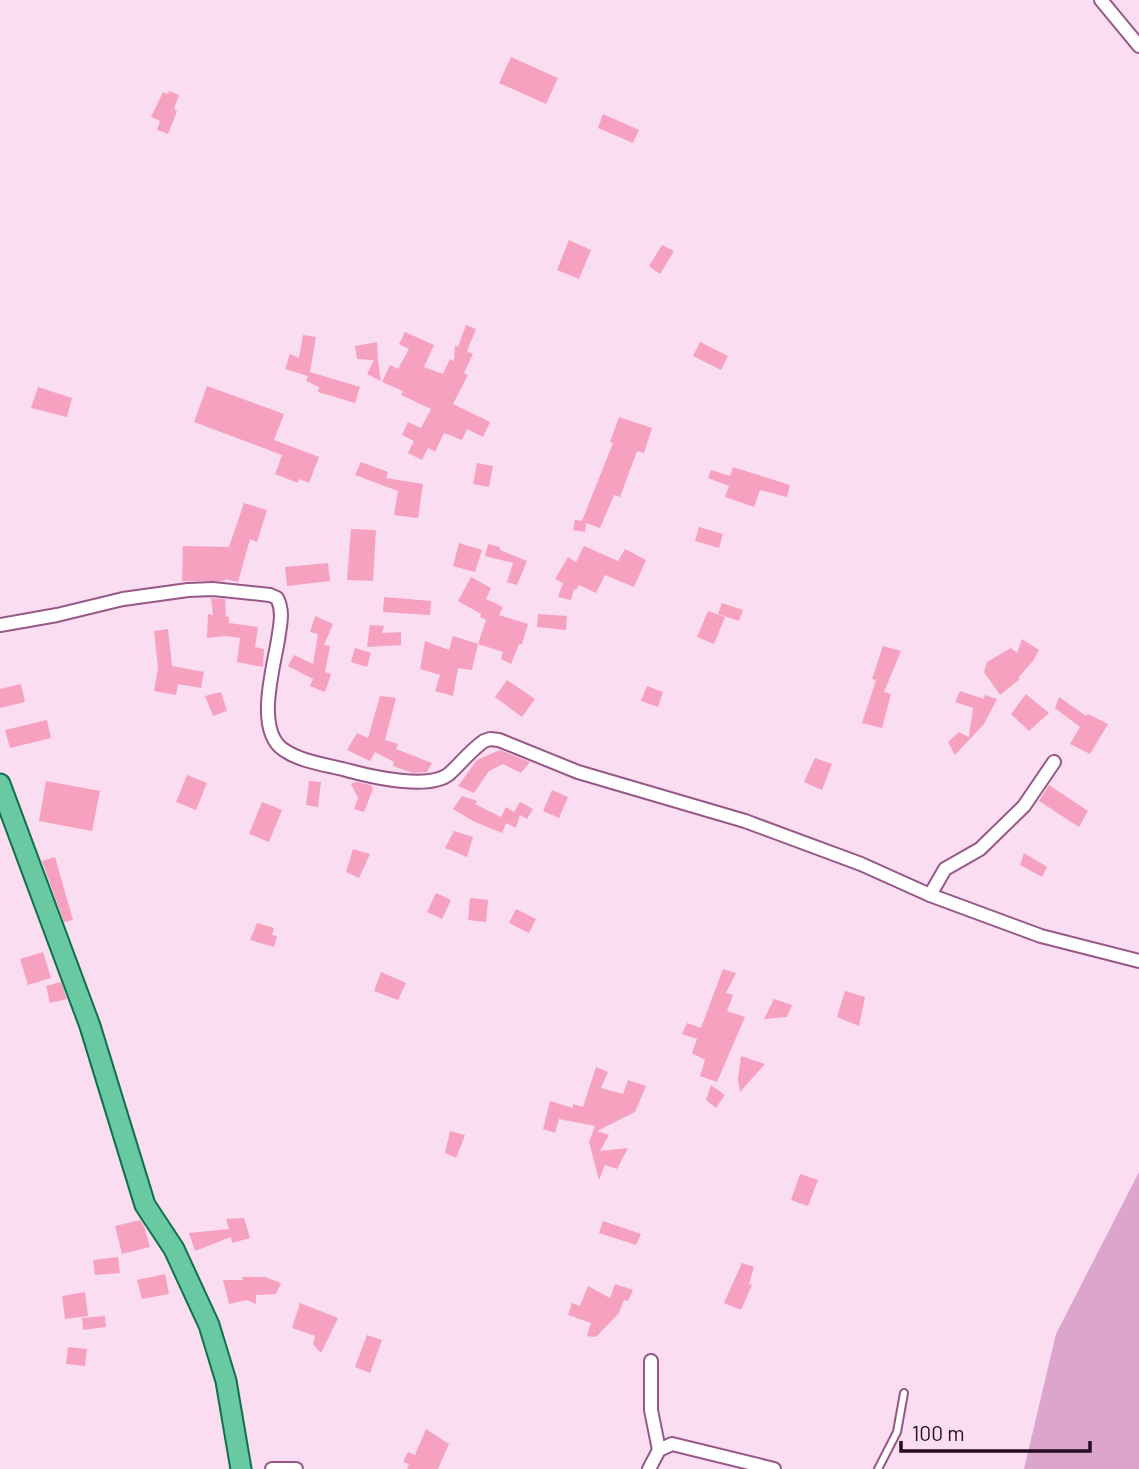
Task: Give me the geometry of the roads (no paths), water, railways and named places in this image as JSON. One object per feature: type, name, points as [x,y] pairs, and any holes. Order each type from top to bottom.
[{"type":"main road","points":[[0,784],[90,1026],[145,1205],[174,1249],[209,1325],[226,1381],[240,1469]]},
{"type":"street","points":[[1101,0],[1139,46]]},
{"type":"street","points":[[0,625],[123,599],[188,590],[213,589],[270,594],[277,598],[282,614],[267,722],[271,737],[284,750],[301,758],[394,780],[432,780],[447,776],[484,741],[499,740],[578,772],[745,821],[1041,936],[1139,961]]},
{"type":"street","points":[[930,895],[947,867],[979,849],[1024,806],[1054,762]]},
{"type":"street","points":[[652,1361],[651,1410],[659,1450]]},
{"type":"street","points":[[649,1469],[659,1450],[672,1444],[774,1469]]},
{"type":"street","points":[[272,1469],[296,1469]]},
{"type":"lane","points":[[878,1469],[897,1432],[904,1393]]}]
